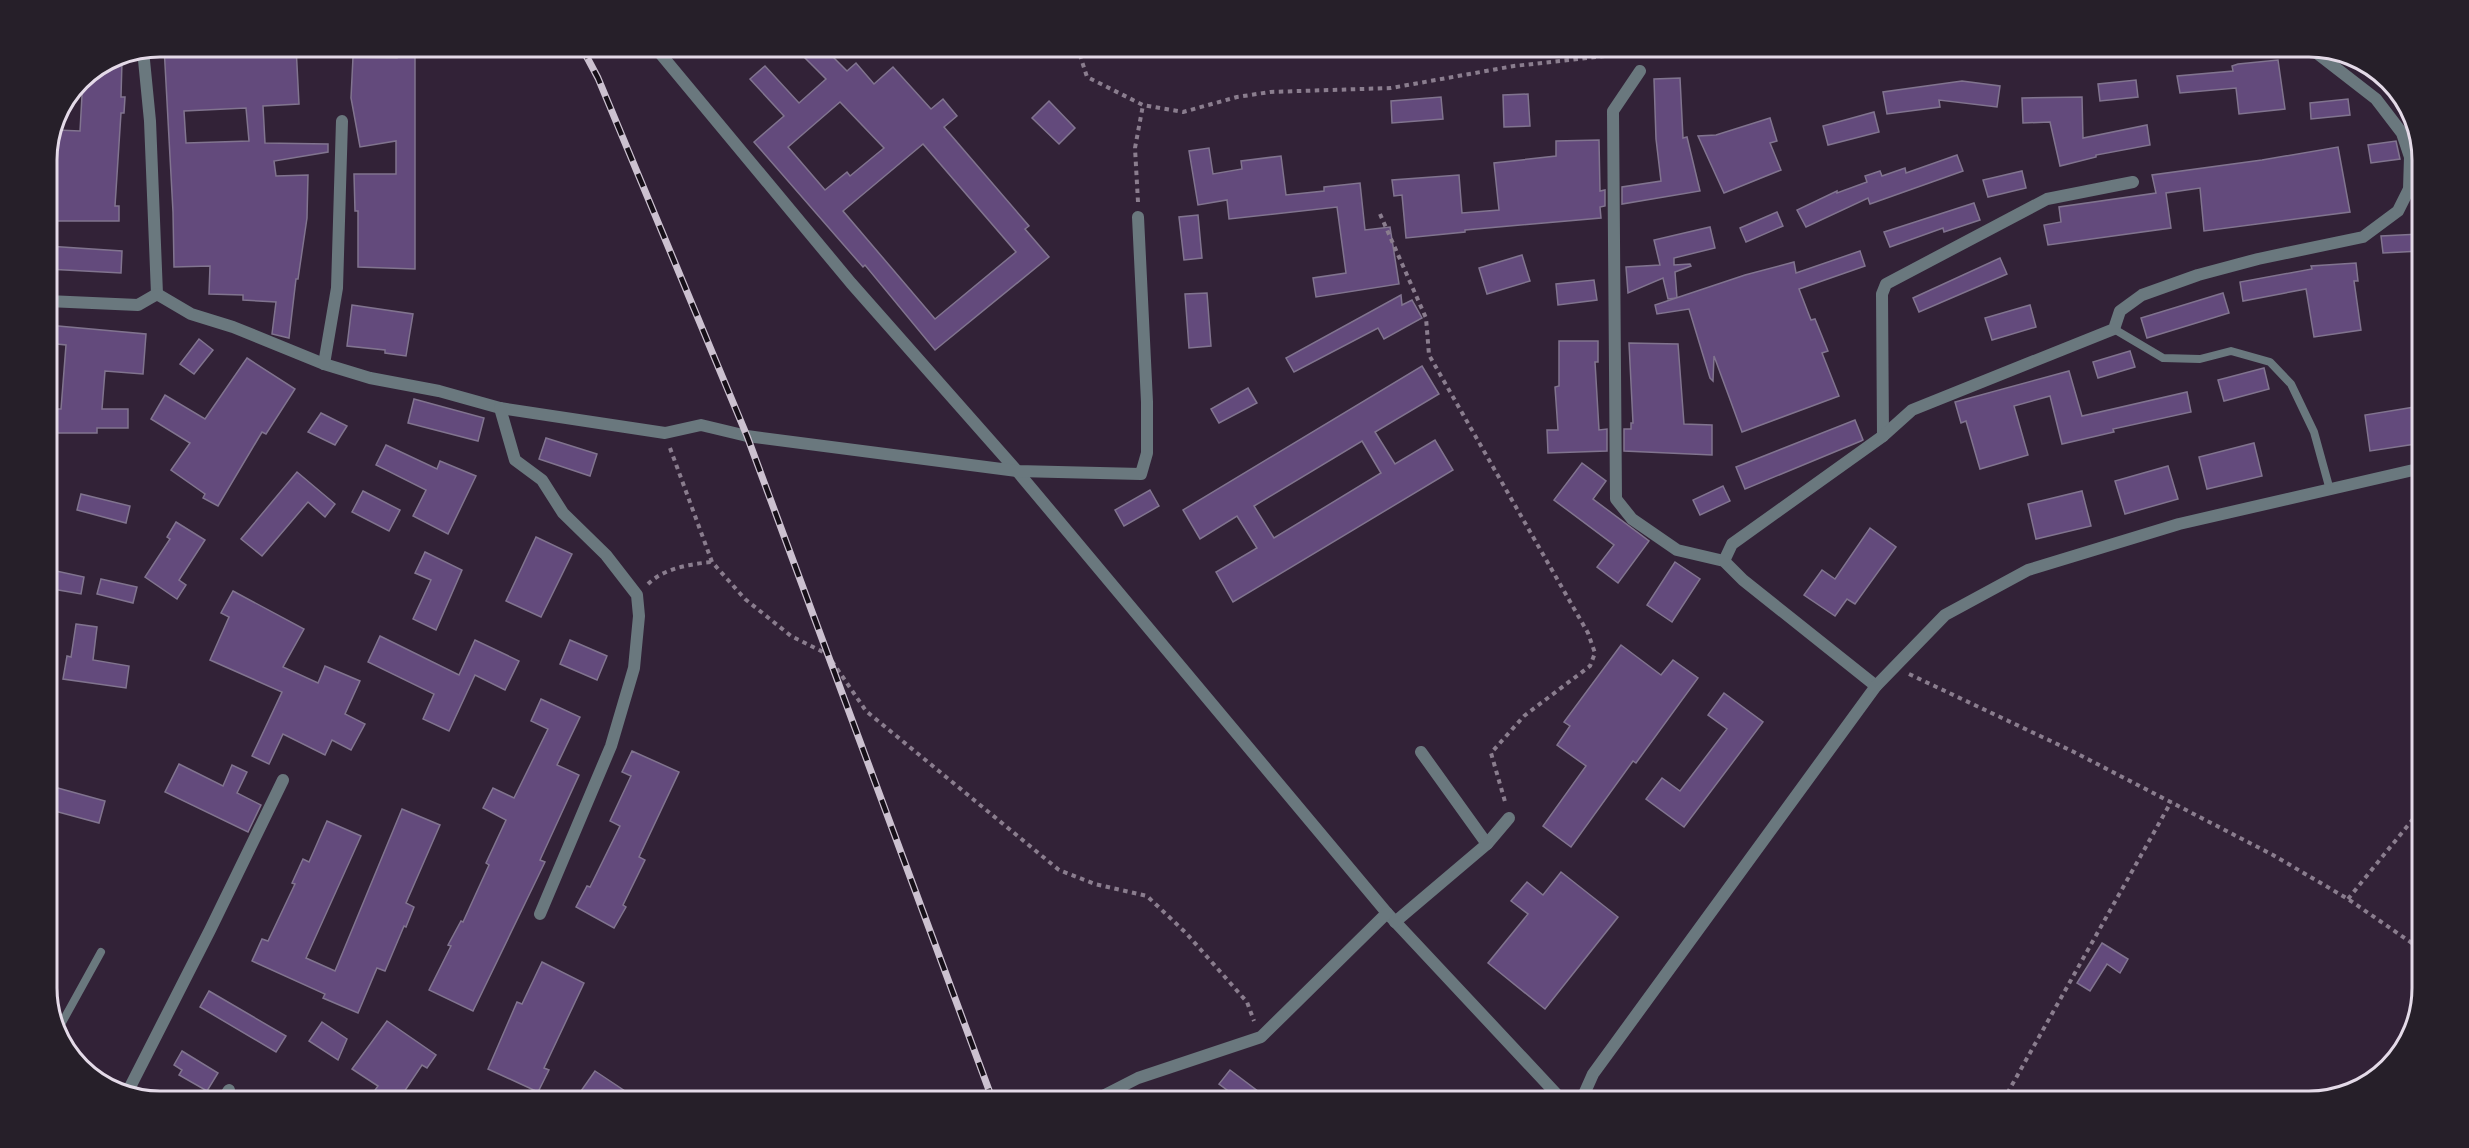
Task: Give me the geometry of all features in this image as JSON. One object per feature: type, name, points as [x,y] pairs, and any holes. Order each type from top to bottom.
[{"type":"street","points":[[663,57],[851,283],[1017,471],[1391,917],[1554,1091]]},
{"type":"street","points":[[1724,561],[1732,544],[1883,436],[1912,410],[2114,329],[2120,311],[2142,295],[2218,270],[2362,237],[2398,211],[2409,189],[2410,157],[2402,133],[2376,99],[2324,58]]},
{"type":"street","points":[[144,59],[150,122],[157,294]]},
{"type":"street","points":[[1640,71],[1613,111],[1617,499],[1632,519],[1677,550],[1724,561],[1743,580],[1876,686]]},
{"type":"street","points":[[324,364],[337,288],[342,122]]},
{"type":"street","points":[[1883,436],[1882,294],[1886,284],[2047,200],[2133,182]]},
{"type":"street","points":[[157,294],[191,314],[233,327],[324,364],[370,378],[439,391],[500,408],[665,433],[701,425],[747,436],[1017,471],[1141,474],[1147,453],[1147,402],[1138,217]]},
{"type":"street","points":[[57,301],[138,305],[157,294]]},
{"type":"street","points":[[500,408],[515,460],[542,480],[563,513],[606,555],[637,595],[639,616],[634,668],[611,746],[540,914]]},
{"type":"street","points":[[1585,1091],[1593,1074],[1876,686],[1945,615],[2028,570],[2179,524],[2412,470]]},
{"type":"street","points":[[1421,752],[1487,844]]},
{"type":"street","points":[[131,1086],[283,780]]},
{"type":"street","points":[[1113,1091],[1138,1078],[1261,1037],[1391,917],[1487,844],[1509,818]]},
{"type":"lane","points":[[2114,329],[2163,358],[2200,359],[2231,351],[2270,362],[2291,384],[2314,432],[2330,490]]},
{"type":"lane","points":[[62,1022],[101,952]]},
{"type":"path","points":[[1081,57],[1087,77],[1143,105],[1182,112],[1270,92],[1391,88],[1514,66],[1596,57]]},
{"type":"path","points":[[1138,217],[1136,148],[1143,105]]},
{"type":"path","points":[[1380,214],[1426,318],[1429,355],[1588,633],[1594,653],[1590,666],[1524,716],[1491,753],[1509,818]]},
{"type":"path","points":[[665,433],[712,562],[745,599],[791,636],[827,654],[866,711],[1059,870],[1095,884],[1147,897],[1186,933],[1246,1002],[1261,1037]]},
{"type":"path","points":[[637,595],[654,578],[692,564],[712,562]]},
{"type":"path","points":[[1893,666],[2074,752],[2273,855],[2348,899],[2412,943]]},
{"type":"path","points":[[2009,1091],[2171,802]]},
{"type":"path","points":[[2348,899],[2412,820]]},
{"type":"building","points":[[165,57],[297,57],[299,104],[263,106],[265,143],[328,144],[328,152],[274,161],[276,176],[308,175],[307,218],[298,279],[296,279],[289,338],[272,334],[276,302],[243,300],[243,295],[209,294],[210,266],[174,267]],"holes":[[[246,108],[249,141],[186,143],[184,111]]]},
{"type":"building","points":[[353,57],[415,57],[415,269],[358,267],[358,211],[355,211],[354,174],[396,174],[396,141],[360,147],[351,98]]},
{"type":"building","points":[[804,57],[833,57],[847,71],[856,63],[874,84],[893,67],[931,109],[943,99],[957,116],[944,127],[1029,226],[1025,229],[1049,257],[935,350],[865,265],[863,267],[754,142],[784,116],[750,79],[765,66],[799,103],[826,79]],"holes":[[[840,102],[884,148],[850,176],[847,172],[825,190],[788,147]],[[923,144],[1016,252],[935,319],[843,211]]]},
{"type":"building","points":[[2278,60],[2285,109],[2239,114],[2236,88],[2180,93],[2177,76],[2233,71],[2232,66],[2238,64]]},
{"type":"building","points":[[122,65],[121,97],[125,97],[124,113],[121,113],[115,206],[119,206],[119,221],[57,221],[57,154],[61,134],[62,130],[80,131],[82,93],[92,83]]},
{"type":"building","points":[[1680,78],[1683,138],[1687,137],[1700,191],[1622,204],[1622,187],[1661,181],[1656,139],[1654,79]]},
{"type":"building","points":[[2136,80],[2138,97],[2100,101],[2098,84]]},
{"type":"building","points":[[1962,81],[2000,86],[1997,107],[1939,100],[1940,107],[1887,114],[1883,92]]},
{"type":"building","points":[[1528,94],[1530,126],[1504,127],[1503,95]]},
{"type":"building","points":[[1441,97],[1443,119],[1392,123],[1391,101]]},
{"type":"building","points":[[2082,97],[2083,138],[2147,125],[2150,145],[2096,155],[2096,157],[2060,166],[2050,122],[2023,123],[2022,98]]},
{"type":"building","points":[[2348,99],[2350,115],[2311,119],[2310,103]]},
{"type":"building","points":[[1049,101],[1075,128],[1059,144],[1032,118]]},
{"type":"building","points":[[1874,112],[1879,132],[1828,145],[1823,126]]},
{"type":"building","points":[[1770,118],[1777,141],[1770,143],[1781,170],[1724,193],[1698,136],[1716,135]]},
{"type":"building","points":[[1599,140],[1600,191],[1605,190],[1605,206],[1600,207],[1601,218],[1465,230],[1465,232],[1406,238],[1402,195],[1394,196],[1392,180],[1459,175],[1462,213],[1499,210],[1494,163],[1556,156],[1556,141]]},
{"type":"building","points":[[2396,141],[2400,159],[2371,163],[2368,145]]},
{"type":"building","points":[[2338,147],[2350,212],[2204,231],[2200,188],[2166,193],[2171,228],[2048,245],[2044,225],[2061,222],[2059,207],[2156,193],[2152,175]]},
{"type":"building","points":[[1209,148],[1213,174],[1242,169],[1241,161],[1281,156],[1286,195],[1324,191],[1324,187],[1360,183],[1365,230],[1390,227],[1399,284],[1316,297],[1313,278],[1346,273],[1337,207],[1229,219],[1227,200],[1198,205],[1189,151]]},
{"type":"building","points":[[1957,155],[1963,171],[1870,204],[1868,198],[1806,227],[1797,210],[1837,191],[1837,193],[1867,182],[1865,176],[1880,171],[1882,176],[1905,168],[1906,173]]},
{"type":"building","points":[[2022,171],[2026,188],[1988,197],[1983,180]]},
{"type":"building","points":[[1974,203],[1980,220],[1944,232],[1943,228],[1890,247],[1884,232]]},
{"type":"building","points":[[1777,212],[1783,226],[1746,242],[1740,228]]},
{"type":"building","points":[[1198,215],[1202,258],[1184,260],[1179,217]]},
{"type":"building","points":[[1710,227],[1715,248],[1674,258],[1674,265],[1690,264],[1691,266],[1675,272],[1677,298],[1668,299],[1663,278],[1628,293],[1626,267],[1660,265],[1654,240]]},
{"type":"building","points":[[2412,234],[2412,251],[2383,253],[2381,236]]},
{"type":"building","points":[[57,247],[122,251],[121,273],[57,270]]},
{"type":"building","points":[[1860,251],[1865,266],[1799,289],[1811,320],[1815,319],[1828,351],[1822,353],[1839,396],[1742,432],[1714,356],[1713,381],[1710,378],[1689,309],[1657,314],[1655,305],[1745,275],[1794,262],[1796,273]]},
{"type":"building","points":[[1522,255],[1530,281],[1487,294],[1479,268]]},
{"type":"building","points":[[2000,258],[2007,274],[1919,312],[1913,298]]},
{"type":"building","points":[[2356,263],[2358,281],[2354,281],[2361,330],[2314,337],[2306,289],[2243,301],[2240,282],[2312,269],[2311,266]]},
{"type":"building","points":[[1594,280],[1597,300],[1558,305],[1556,284]]},
{"type":"building","points":[[1207,293],[1211,346],[1189,348],[1185,294]]},
{"type":"building","points":[[2223,293],[2229,313],[2147,338],[2141,318]]},
{"type":"building","points":[[1401,295],[1402,305],[1412,300],[1422,318],[1384,339],[1378,328],[1294,372],[1286,358]]},
{"type":"building","points":[[352,305],[413,314],[406,356],[385,353],[385,350],[347,346]]},
{"type":"building","points":[[2030,305],[2036,327],[1992,340],[1985,318]]},
{"type":"building","points":[[57,326],[146,334],[143,374],[105,371],[102,409],[128,409],[128,428],[97,428],[97,433],[57,433],[57,409],[61,409],[66,345],[57,344]]},
{"type":"building","points":[[199,339],[213,350],[194,374],[180,364]]},
{"type":"building","points":[[1559,341],[1598,341],[1598,362],[1595,362],[1599,430],[1607,429],[1607,451],[1548,453],[1547,430],[1558,430],[1555,387],[1559,386]]},
{"type":"building","points":[[1629,343],[1678,344],[1684,424],[1712,425],[1712,455],[1624,451],[1624,429],[1631,429],[1631,423],[1633,423]]},
{"type":"building","points":[[2130,351],[2135,367],[2098,378],[2093,362]]},
{"type":"building","points":[[247,358],[295,389],[266,434],[262,432],[218,506],[203,498],[205,494],[171,470],[190,443],[151,419],[165,395],[205,419]]},
{"type":"building","points":[[1422,366],[1439,394],[1375,432],[1395,464],[1435,440],[1453,470],[1233,602],[1216,572],[1257,548],[1237,516],[1200,539],[1183,510]],"holes":[[[1362,441],[1381,473],[1274,538],[1254,506]]]},
{"type":"building","points":[[2264,368],[2269,389],[2224,401],[2218,380]]},
{"type":"building","points":[[2069,371],[2082,416],[2187,392],[2191,412],[2113,429],[2114,432],[2062,444],[2050,396],[2014,406],[2028,455],[1980,469],[1966,421],[1961,423],[1955,402]]},
{"type":"building","points":[[1248,388],[1257,403],[1219,423],[1211,409]]},
{"type":"building","points":[[414,399],[484,418],[478,441],[408,423]]},
{"type":"building","points":[[2412,407],[2412,445],[2370,451],[2365,415]]},
{"type":"building","points":[[321,413],[347,426],[335,445],[308,432]]},
{"type":"building","points":[[1855,420],[1863,440],[1745,489],[1736,467]]},
{"type":"building","points":[[546,438],[597,454],[590,476],[539,459]]},
{"type":"building","points":[[2254,443],[2262,476],[2207,489],[2199,457]]},
{"type":"building","points":[[386,445],[437,469],[440,461],[476,476],[448,534],[413,516],[426,490],[376,465]]},
{"type":"building","points":[[1582,463],[1606,481],[1593,499],[1649,541],[1618,583],[1597,567],[1614,545],[1554,500]]},
{"type":"building","points":[[2168,466],[2178,499],[2125,514],[2115,481]]},
{"type":"building","points":[[297,472],[335,504],[325,517],[308,502],[262,556],[241,539]]},
{"type":"building","points":[[1723,486],[1730,501],[1700,515],[1693,500]]},
{"type":"building","points":[[1150,490],[1159,506],[1124,526],[1115,510]]},
{"type":"building","points":[[363,491],[400,510],[389,531],[352,512]]},
{"type":"building","points":[[2082,491],[2091,526],[2036,539],[2028,504]]},
{"type":"building","points":[[81,494],[130,506],[126,523],[77,510]]},
{"type":"building","points":[[176,522],[205,540],[179,580],[186,585],[177,599],[145,577],[170,539],[167,537]]},
{"type":"building","points":[[1870,528],[1896,547],[1855,604],[1847,599],[1835,616],[1804,595],[1822,570],[1835,579]]},
{"type":"building","points":[[536,537],[572,554],[541,617],[506,601]]},
{"type":"building","points":[[425,552],[462,570],[436,630],[413,619],[431,580],[415,573]]},
{"type":"building","points":[[1675,562],[1700,579],[1672,622],[1647,605]]},
{"type":"building","points":[[57,571],[84,577],[81,594],[57,590]]},
{"type":"building","points":[[101,579],[137,587],[133,603],[97,594]]},
{"type":"building","points":[[233,591],[304,629],[283,667],[318,683],[325,666],[360,681],[345,714],[365,724],[351,750],[332,740],[325,755],[283,734],[269,764],[252,756],[282,692],[210,660],[229,617],[221,613]]},
{"type":"building","points":[[76,624],[97,627],[93,660],[129,666],[126,688],[63,679],[67,656],[71,657]]},
{"type":"building","points":[[380,636],[459,675],[475,640],[519,661],[505,690],[475,675],[449,731],[423,719],[434,694],[368,662]]},
{"type":"building","points":[[570,640],[607,656],[597,680],[560,664]]},
{"type":"building","points":[[1621,645],[1661,675],[1673,660],[1698,678],[1636,763],[1633,761],[1571,847],[1543,826],[1586,766],[1557,745],[1570,726],[1564,722]]},
{"type":"building","points":[[1724,693],[1763,722],[1684,827],[1646,799],[1662,778],[1680,791],[1727,729],[1708,715]]},
{"type":"building","points":[[541,699],[580,717],[557,765],[579,775],[540,860],[545,862],[473,1011],[429,990],[451,946],[448,945],[461,921],[463,922],[489,865],[486,863],[506,820],[483,808],[493,788],[514,798],[548,729],[531,721]]},
{"type":"building","points":[[632,751],[679,772],[639,857],[645,860],[623,905],[626,907],[614,928],[576,907],[587,886],[590,887],[620,826],[610,821],[631,776],[622,772]]},
{"type":"building","points":[[179,764],[223,786],[232,765],[247,772],[237,793],[261,805],[248,832],[165,792]]},
{"type":"building","points":[[57,788],[105,801],[99,823],[57,812]]},
{"type":"building","points":[[402,809],[440,825],[406,903],[414,907],[406,927],[404,926],[385,971],[377,968],[358,1013],[323,998],[325,994],[252,961],[262,939],[268,941],[295,884],[292,883],[303,859],[309,862],[327,821],[361,836],[306,958],[335,971]]},
{"type":"building","points":[[1561,872],[1618,917],[1545,1009],[1488,963],[1528,914],[1511,901],[1527,882],[1543,895]]},
{"type":"building","points":[[2102,943],[2128,959],[2120,973],[2107,964],[2090,991],[2077,983]]},
{"type":"building","points":[[542,962],[584,983],[544,1068],[549,1070],[538,1091],[488,1069],[517,1002],[522,1004]]},
{"type":"building","points":[[209,991],[286,1036],[276,1052],[200,1007]]},
{"type":"building","points":[[387,1021],[436,1055],[427,1068],[422,1065],[405,1091],[374,1091],[378,1086],[352,1069]]},
{"type":"building","points":[[322,1022],[347,1039],[338,1060],[309,1041]]},
{"type":"building","points":[[182,1051],[218,1073],[207,1091],[179,1075],[182,1070],[174,1065]]},
{"type":"building","points":[[1230,1070],[1258,1091],[1228,1091],[1219,1084]]},
{"type":"building","points":[[595,1071],[625,1091],[581,1091]]},
{"type":"railway","points":[[587,57],[598,78],[747,436],[989,1091]]}]
